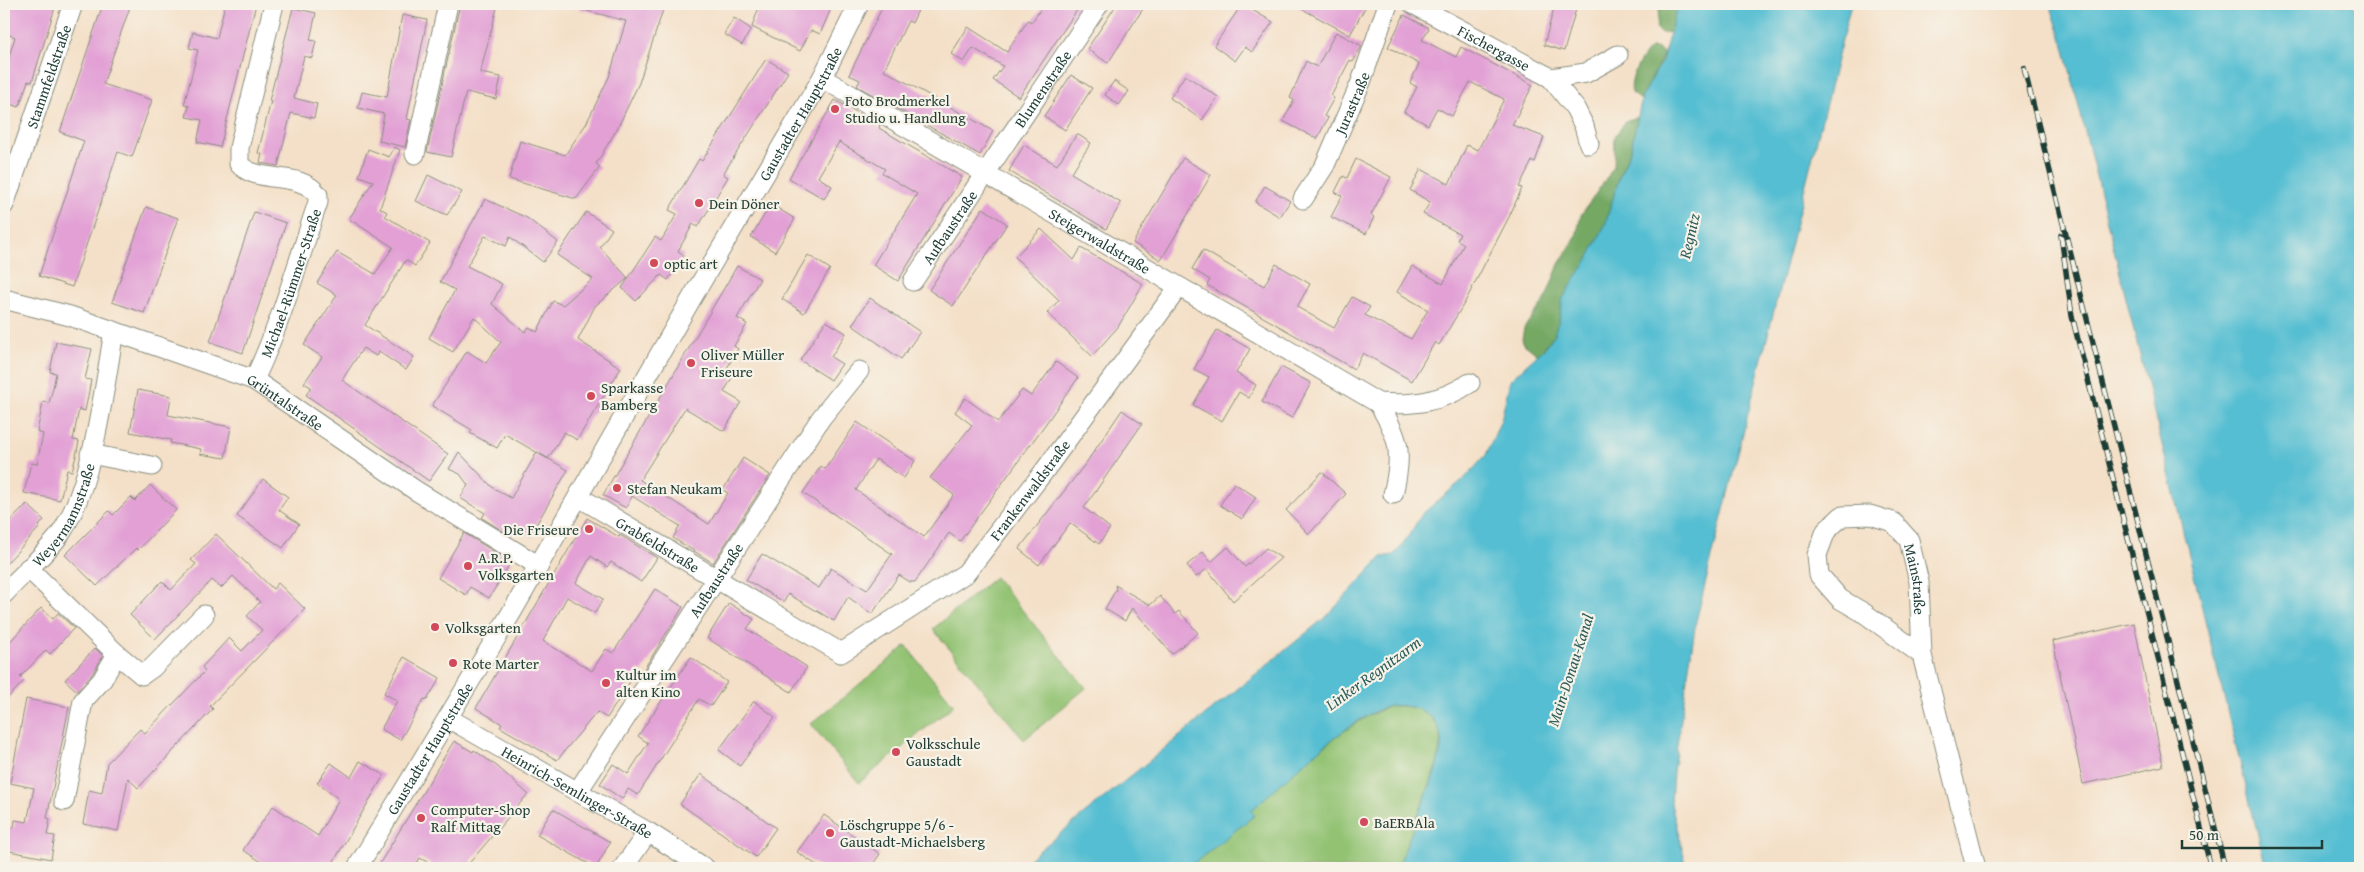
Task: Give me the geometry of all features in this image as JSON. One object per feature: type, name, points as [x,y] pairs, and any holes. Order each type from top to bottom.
[{"type":"street","name":"Stammfeldstraße","points":[[4,205],[73,4]]},
{"type":"street","name":"Michael-Rümmer-Straße","points":[[254,380],[269,350],[318,202],[318,195],[309,186],[248,171],[239,164],[239,148],[274,4]]},
{"type":"street","points":[[415,154],[448,4]]},
{"type":"street","name":"Gaustadter Hauptstraße","points":[[357,868],[539,566],[698,288],[822,78],[859,4]]},
{"type":"street","name":"Blumenstraße","points":[[986,172],[1099,4]]},
{"type":"street","name":"Jurastraße","points":[[1303,199],[1324,165],[1361,82],[1388,4]]},
{"type":"street","name":"Fischergasse","points":[[1413,4],[1551,78],[1575,108],[1584,126],[1589,144]]},
{"type":"street","points":[[1551,78],[1586,73],[1618,55]]},
{"type":"street","name":"Steigerwaldstraße","points":[[822,78],[986,172],[1178,288],[1378,403],[1400,405],[1430,401],[1454,393],[1470,383]]},
{"type":"street","name":"Aufbaustraße","points":[[913,281],[986,172]]},
{"type":"street","name":"Frankenwaldstraße","points":[[841,654],[966,573],[1040,477],[1178,288]]},
{"type":"street","name":"Grüntalstraße","points":[[4,299],[70,316],[254,380],[415,490],[539,566]]},
{"type":"street","name":"Weyermannstraße","points":[[4,594],[61,533],[83,485],[114,331]]},
{"type":"street","name":"Aufbaustraße","points":[[578,791],[821,418],[859,371]]},
{"type":"street","name":"Steigerwaldstraße","points":[[1378,403],[1395,432],[1398,444],[1398,473],[1394,494]]},
{"type":"street","name":"Weyermannstraße","points":[[90,454],[152,466]]},
{"type":"street","name":"Grabfeldstraße","points":[[579,497],[841,654]]},
{"type":"street","name":"Mainstraße","points":[[1922,654],[1864,613],[1840,599],[1819,575],[1817,555],[1826,531],[1842,516],[1870,515],[1892,522],[1910,540],[1919,582],[1922,654],[1976,868]]},
{"type":"street","name":"Weyermannstraße","points":[[28,568],[117,654],[142,675],[152,668],[204,615]]},
{"type":"street","points":[[64,801],[83,701],[102,680],[117,654]]},
{"type":"street","name":"Heinrich-Semlinger-Straße","points":[[448,718],[578,791],[705,868]]},
{"type":"street","points":[[623,868],[648,832]]},
{"type":"green space","points":[[1660,4],[1678,4],[1671,32],[1661,33],[1656,29]]},
{"type":"green space","points":[[1651,48],[1657,48],[1664,54],[1641,100],[1632,93],[1632,82],[1640,62]]},
{"type":"green space","points":[[1638,117],[1631,149],[1620,175],[1605,225],[1588,259],[1563,298],[1554,335],[1538,355],[1524,344],[1522,339],[1524,328],[1545,300],[1559,264],[1576,237],[1581,215],[1614,167],[1615,136],[1627,120]]},
{"type":"green space","points":[[995,577],[1086,688],[1024,740],[933,629]]},
{"type":"green space","points":[[906,646],[954,705],[859,783],[811,724]]},
{"type":"green space","points":[[1390,706],[1414,708],[1429,715],[1438,725],[1440,739],[1439,755],[1434,772],[1398,868],[1188,868],[1254,815],[1250,811],[1316,752],[1351,726]]},
{"type":"water","points":[[1678,4],[1851,4],[1696,621],[1673,772],[1671,803],[1687,868],[1398,868],[1434,774],[1440,753],[1441,741],[1438,728],[1430,716],[1418,709],[1399,705],[1374,712],[1356,722],[1317,751],[1251,811],[1255,815],[1188,868],[1018,868],[1327,616],[1382,557],[1393,555],[1402,546],[1422,514],[1465,478],[1486,455],[1501,420],[1510,380],[1545,348],[1554,335],[1563,298],[1588,259],[1605,225],[1620,175],[1631,149],[1642,97],[1662,61]]},
{"type":"water","points":[[2050,4],[2353,4],[2360,32],[2360,868],[2266,868],[2064,46]]},
{"type":"building","points":[[4,4],[56,4],[32,82],[28,81],[19,107],[4,102],[4,73],[15,37],[4,33]]},
{"type":"building","points":[[103,4],[131,4],[103,84],[152,100],[132,157],[118,152],[72,287],[39,276],[84,141],[60,132]]},
{"type":"building","points":[[225,4],[256,4],[220,147],[197,142],[202,120],[186,117],[189,106],[184,105],[198,50],[189,48],[193,32],[217,38]]},
{"type":"building","points":[[460,4],[498,4],[480,73],[501,77],[496,99],[466,92],[451,157],[427,152]]},
{"type":"building","points":[[580,4],[665,4],[639,83],[617,129],[596,164],[600,167],[576,199],[509,179],[520,141],[565,155],[586,124],[609,77],[626,21],[580,9]]},
{"type":"building","points":[[760,4],[833,4],[820,34],[811,30],[800,51],[752,27]]},
{"type":"building","points":[[884,4],[921,4],[912,23],[908,21],[884,70],[993,131],[980,155],[857,86],[860,80],[849,75]]},
{"type":"building","points":[[1044,4],[1081,4],[1019,97],[993,80],[1003,66],[973,48],[964,62],[951,54],[968,27],[1007,52],[1028,20],[1032,22]]},
{"type":"building","points":[[1117,4],[1146,4],[1108,63],[1087,49]]},
{"type":"building","points":[[1242,4],[1273,22],[1252,52],[1245,47],[1235,61],[1214,46]]},
{"type":"building","points":[[1293,4],[1367,4],[1350,35]]},
{"type":"building","points":[[1555,4],[1576,9],[1564,51],[1544,45]]},
{"type":"building","points":[[293,8],[316,13],[310,40],[316,41],[312,58],[304,56],[294,98],[317,104],[314,118],[291,113],[278,166],[260,163],[262,154],[258,153],[271,101],[269,101]]},
{"type":"building","points":[[402,15],[427,20],[407,119],[411,120],[405,147],[379,141],[384,114],[358,108],[362,92],[387,97]]},
{"type":"building","points":[[1404,15],[1429,28],[1422,40],[1456,57],[1461,47],[1533,85],[1512,125],[1544,137],[1535,162],[1532,161],[1519,187],[1522,188],[1509,217],[1465,302],[1439,345],[1435,342],[1412,381],[1363,353],[1354,369],[1207,285],[1210,280],[1192,269],[1203,250],[1264,286],[1276,264],[1310,284],[1297,307],[1334,328],[1352,297],[1370,307],[1365,315],[1411,339],[1428,310],[1397,292],[1412,266],[1443,284],[1464,244],[1457,240],[1460,234],[1423,214],[1430,202],[1410,190],[1421,169],[1449,184],[1467,145],[1478,150],[1504,99],[1470,82],[1452,116],[1437,108],[1428,125],[1404,112],[1417,87],[1410,83],[1419,64],[1388,47]]},
{"type":"building","points":[[734,18],[751,29],[742,45],[724,34]]},
{"type":"building","points":[[1336,32],[1362,46],[1353,62],[1350,60],[1331,96],[1334,98],[1324,116],[1328,118],[1317,139],[1283,121],[1294,100],[1290,98],[1306,61],[1317,67]]},
{"type":"building","points":[[766,59],[788,72],[723,174],[728,177],[698,227],[693,224],[678,251],[684,255],[668,280],[661,275],[636,301],[622,288],[655,237],[661,241],[677,214],[669,210],[699,159],[702,161]]},
{"type":"building","points":[[1071,75],[1092,88],[1065,130],[1044,116]]},
{"type":"building","points":[[1185,75],[1218,97],[1202,120],[1170,98]]},
{"type":"building","points":[[1114,81],[1129,91],[1119,105],[1105,95]]},
{"type":"building","points":[[835,100],[880,125],[879,128],[962,177],[898,281],[873,265],[917,194],[882,173],[885,169],[839,142],[818,177],[832,186],[824,199],[789,178]]},
{"type":"building","points":[[1077,134],[1091,143],[1071,173],[1121,203],[1106,229],[1009,171],[1024,145],[1057,165]]},
{"type":"building","points":[[395,147],[400,150],[380,208],[387,212],[385,216],[430,243],[415,266],[406,260],[365,325],[414,357],[406,370],[379,352],[376,356],[363,348],[342,380],[448,454],[429,481],[306,395],[311,387],[304,383],[322,357],[304,345],[337,295],[317,283],[337,252],[375,274],[393,247],[349,219],[373,181],[359,176],[368,149],[389,157]]},
{"type":"building","points":[[1183,158],[1211,175],[1161,260],[1133,243]]},
{"type":"building","points":[[1356,159],[1391,177],[1371,215],[1374,217],[1366,234],[1331,217],[1342,196],[1335,192],[1343,176],[1347,178]]},
{"type":"building","points":[[428,175],[462,192],[447,215],[416,201]]},
{"type":"building","points":[[1265,186],[1290,201],[1280,217],[1255,202]]},
{"type":"building","points":[[485,199],[527,218],[558,242],[543,262],[510,237],[506,246],[485,236],[467,266],[502,284],[492,304],[525,332],[529,327],[537,332],[553,301],[563,305],[593,279],[557,255],[586,212],[612,229],[600,247],[628,278],[595,306],[578,340],[621,368],[577,440],[564,432],[548,459],[505,434],[497,448],[470,433],[472,430],[432,406],[467,351],[486,363],[501,342],[474,317],[453,352],[429,338],[455,290],[440,282]]},
{"type":"building","points":[[771,204],[795,219],[775,252],[751,237]]},
{"type":"building","points":[[146,207],[178,218],[144,313],[112,302]]},
{"type":"building","points":[[983,208],[1007,224],[953,306],[929,290]]},
{"type":"building","points":[[254,212],[286,223],[243,353],[210,342]]},
{"type":"building","points":[[1041,229],[1074,260],[1081,248],[1143,284],[1118,327],[1092,356],[1047,313],[1059,300],[1015,257]]},
{"type":"building","points":[[808,255],[830,269],[804,313],[782,299]]},
{"type":"building","points":[[737,266],[760,279],[737,318],[747,324],[734,346],[738,349],[727,368],[735,372],[724,392],[741,402],[724,431],[685,408],[640,480],[709,524],[728,493],[723,490],[743,458],[770,475],[713,563],[673,538],[680,526],[632,496],[626,508],[603,495]]},
{"type":"building","points":[[870,298],[920,332],[901,359],[852,325]]},
{"type":"building","points":[[826,321],[846,333],[831,357],[842,364],[831,380],[800,360]]},
{"type":"building","points":[[1217,330],[1250,349],[1236,373],[1256,385],[1249,398],[1239,392],[1222,421],[1193,405],[1209,377],[1194,369]]},
{"type":"building","points":[[56,342],[92,349],[85,379],[91,380],[85,411],[79,409],[73,440],[79,441],[76,456],[72,471],[67,470],[60,500],[24,493],[31,463],[37,464],[43,434],[37,432],[43,402],[49,403],[53,388],[56,373],[50,372]]},
{"type":"building","points":[[1056,362],[1078,378],[1044,426],[960,541],[949,533],[915,582],[910,582],[899,575],[872,614],[848,597],[834,621],[788,594],[784,602],[746,580],[762,554],[819,588],[831,568],[867,590],[892,554],[803,493],[821,466],[825,469],[857,422],[915,461],[904,478],[876,459],[856,490],[924,537],[954,495],[930,478],[972,425],[955,412],[965,398],[998,422],[1022,390],[1031,396]]},
{"type":"building","points":[[1281,367],[1311,383],[1292,418],[1262,402]]},
{"type":"building","points":[[138,390],[171,396],[168,415],[231,427],[225,458],[200,454],[201,449],[170,443],[171,440],[130,432]]},
{"type":"building","points":[[1122,410],[1142,424],[1084,508],[1110,528],[1099,544],[1070,523],[1039,565],[1019,549],[1086,463]]},
{"type":"building","points":[[459,452],[492,487],[511,498],[537,452],[568,470],[530,535],[516,527],[511,536],[482,518],[485,513],[460,498],[468,485],[460,474],[449,469]]},
{"type":"building","points":[[1322,472],[1346,494],[1309,534],[1286,510]]},
{"type":"building","points":[[263,479],[288,497],[279,510],[299,524],[283,548],[237,516]]},
{"type":"building","points":[[1234,483],[1256,497],[1242,519],[1220,505]]},
{"type":"building","points":[[150,485],[176,510],[138,550],[136,548],[97,586],[65,555],[109,511],[113,515],[131,497],[135,501]]},
{"type":"building","points":[[27,504],[44,520],[40,527],[4,566],[4,528]]},
{"type":"building","points":[[587,518],[619,537],[620,535],[657,558],[641,582],[611,562],[607,567],[591,556],[576,583],[603,599],[595,613],[567,597],[543,641],[592,671],[606,649],[613,653],[655,589],[683,607],[642,672],[638,669],[607,718],[597,712],[557,760],[500,727],[502,724],[476,708]]},
{"type":"building","points":[[464,533],[511,562],[489,598],[470,587],[466,595],[438,578]]},
{"type":"building","points":[[216,534],[273,589],[278,583],[305,609],[210,706],[213,709],[138,788],[128,778],[118,831],[83,824],[89,790],[102,793],[107,763],[140,729],[145,733],[205,671],[202,667],[229,638],[242,651],[262,630],[247,616],[260,602],[233,576],[221,588],[212,580],[155,639],[130,615],[162,581],[171,590],[196,564],[191,560]]},
{"type":"building","points":[[1228,547],[1245,567],[1266,548],[1281,558],[1233,601],[1207,569],[1196,577],[1187,565],[1203,552],[1211,562]]},
{"type":"building","points":[[1115,585],[1150,605],[1160,596],[1175,614],[1179,611],[1198,633],[1172,654],[1132,608],[1125,621],[1105,609],[1116,589]]},
{"type":"building","points":[[729,603],[754,619],[747,629],[807,667],[791,692],[707,638]]},
{"type":"building","points":[[41,608],[53,619],[58,613],[74,628],[50,654],[46,650],[20,677],[24,681],[4,702],[4,648]]},
{"type":"building","points":[[2134,623],[2163,766],[2083,784],[2053,641]]},
{"type":"building","points":[[95,648],[103,656],[93,673],[77,691],[65,680]]},
{"type":"building","points":[[404,657],[440,678],[427,700],[424,699],[400,740],[381,729],[397,701],[384,693]]},
{"type":"building","points":[[691,657],[727,682],[711,706],[699,699],[638,795],[628,789],[622,799],[600,784],[613,764],[628,774],[648,743],[638,736]]},
{"type":"building","points":[[26,699],[69,707],[47,818],[50,819],[47,835],[55,836],[51,859],[4,850],[4,826],[14,828],[15,820],[27,822],[34,788],[10,783]]},
{"type":"building","points":[[754,701],[775,717],[740,766],[719,750]]},
{"type":"building","points":[[454,741],[473,752],[474,750],[498,767],[528,794],[465,868],[438,868],[420,858],[414,868],[377,868]]},
{"type":"building","points":[[360,761],[384,775],[330,868],[271,868],[243,850],[273,806],[318,836],[339,799],[317,783],[331,763],[351,777]]},
{"type":"building","points":[[701,774],[776,828],[756,857],[680,804]]},
{"type":"building","points":[[553,809],[610,842],[596,868],[537,835]]},
{"type":"building","name":"Löschgruppe 5/6 - Gaustadt-Michaelsberg","points":[[824,815],[880,854],[870,868],[821,868],[797,852]]},
{"type":"railway","points":[[2024,68],[2225,868]]},
{"type":"railway","points":[[2061,235],[2072,316],[2211,868]]},
{"type":"place","name":"Foto Brodmerkel Studio u. Handlung","points":[[835,109]]},
{"type":"place","name":"Dein Döner","points":[[699,203]]},
{"type":"place","name":"optic art","points":[[654,263]]},
{"type":"place","name":"Oliver Müller Friseure","points":[[691,363]]},
{"type":"place","name":"Sparkasse Bamberg","points":[[591,396]]},
{"type":"place","name":"Stefan Neukam","points":[[617,488]]},
{"type":"place","name":"Die Friseure","points":[[589,529]]},
{"type":"place","name":"A.R.P. Volksgarten","points":[[468,566]]},
{"type":"place","name":"Volksgarten","points":[[435,627]]},
{"type":"place","name":"Rote Marter","points":[[453,663]]},
{"type":"place","name":"Kultur im alten Kino","points":[[606,683]]},
{"type":"place","name":"Volksschule Gaustadt","points":[[896,752]]},
{"type":"place","name":"Computer-Shop Ralf Mittag","points":[[421,818]]},
{"type":"place","name":"BaERBAla","points":[[1364,822]]},
{"type":"place","name":"Löschgruppe 5/6 - Gaustadt-Michaelsberg","points":[[830,833]]},
{"type":"water label","name":"Regnitz","points":[[1689,236]]},
{"type":"water label","name":"Main-Donau-Kanal","points":[[1570,670]]},
{"type":"water label","name":"Linker Regnitzarm","points":[[1373,673]]}]
